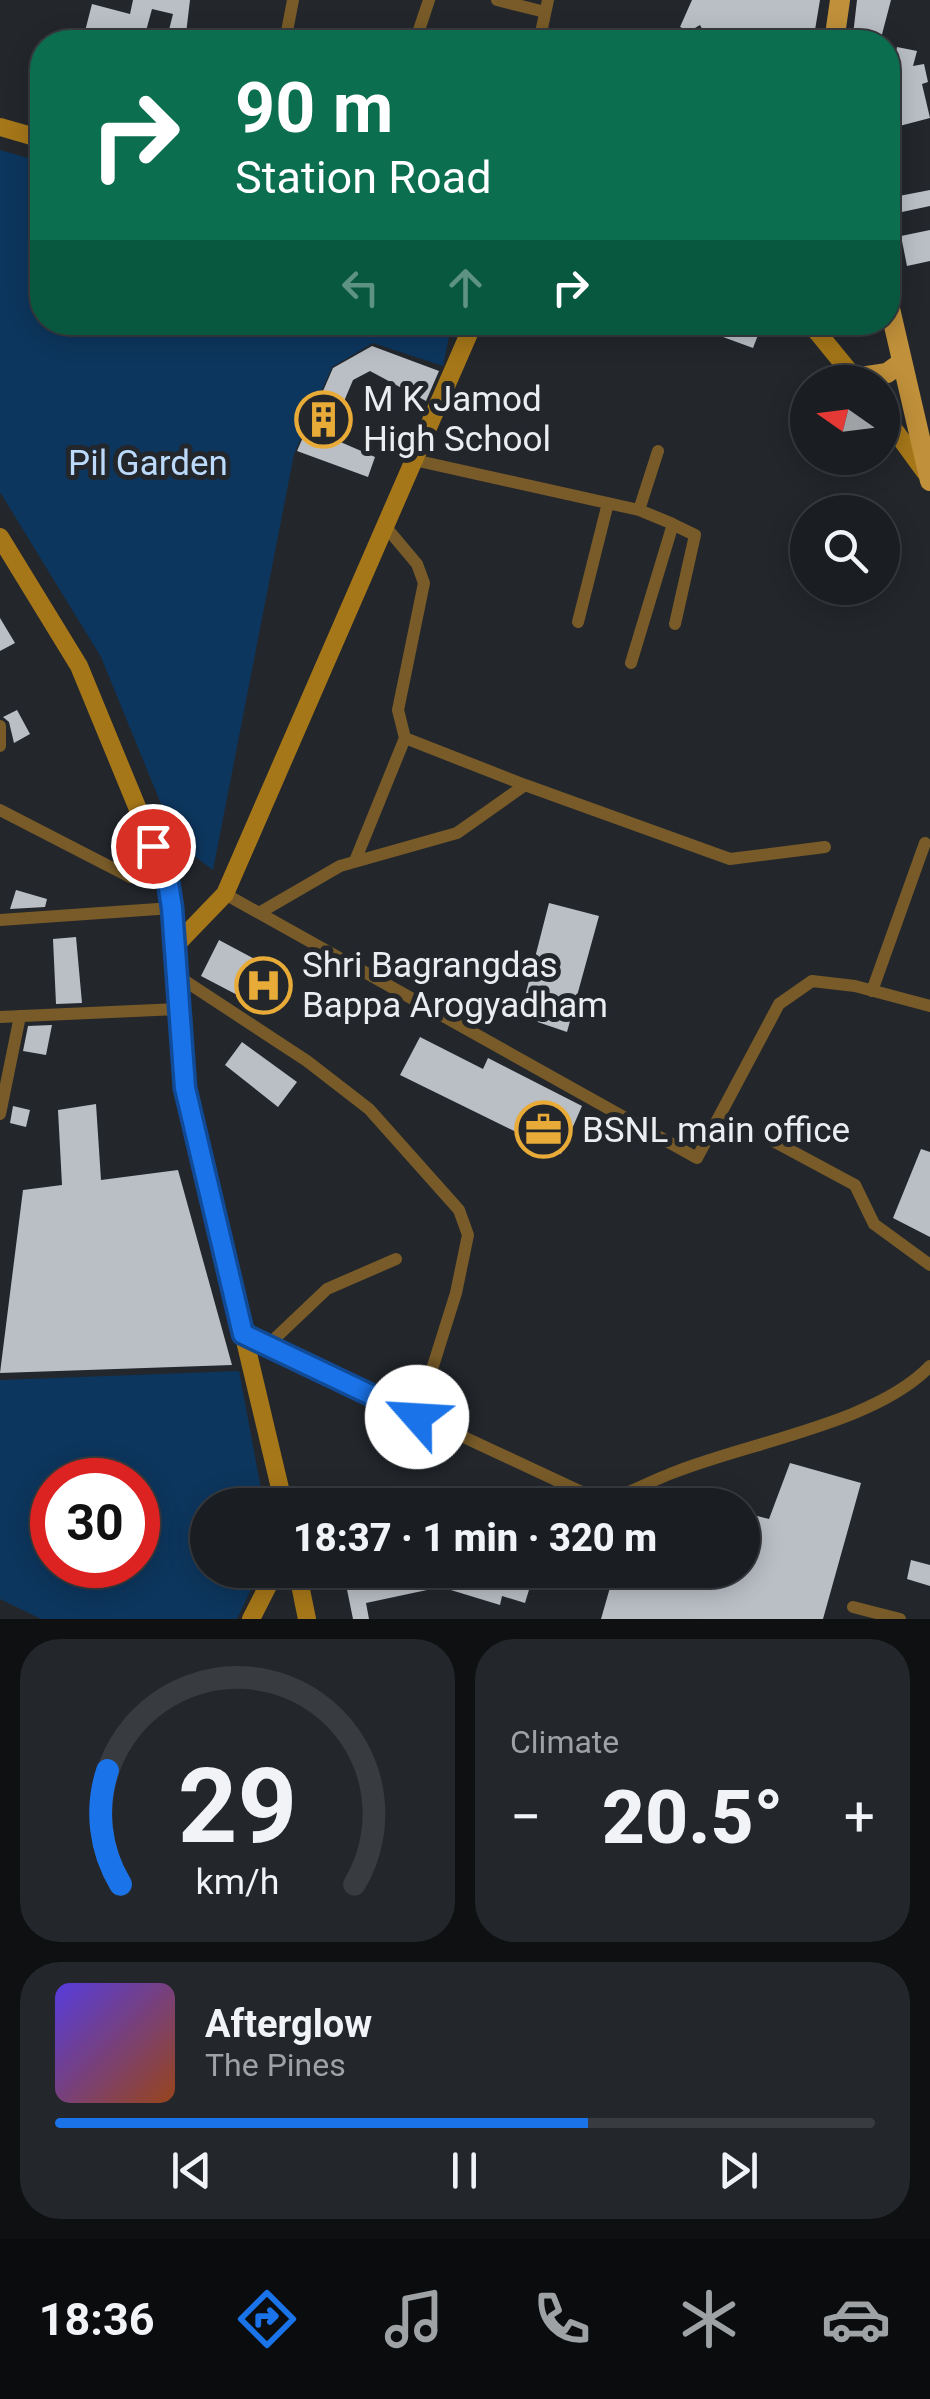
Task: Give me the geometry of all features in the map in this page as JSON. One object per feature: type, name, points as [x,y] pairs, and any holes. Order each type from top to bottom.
[{"type":"main road","points":[[836,30],[840,0]]},
{"type":"main road","points":[[0,127],[30,136]]},
{"type":"main road","points":[[173,948],[225,894],[468,335]]},
{"type":"main road","points":[[820,335],[844,365]]},
{"type":"main road","points":[[895,335],[924,439],[928,477]]},
{"type":"main road","points":[[900,438],[928,477]]},
{"type":"main road","points":[[0,537],[80,666],[168,882],[185,1088],[280,1488]]},
{"type":"main road","points":[[252,1619],[267,1588]]},
{"type":"main road","points":[[301,1588],[307,1619]]},
{"type":"street","points":[[287,30],[293,0]]},
{"type":"street","points":[[419,30],[430,0]]},
{"type":"street","points":[[498,0],[547,6]]},
{"type":"street","points":[[639,510],[658,451]]},
{"type":"street","points":[[414,460],[639,510],[695,535],[676,624]]},
{"type":"street","points":[[578,622],[608,503]]},
{"type":"street","points":[[630,664],[672,524]]},
{"type":"street","points":[[355,861],[405,738],[398,710],[424,583],[417,564],[385,526]]},
{"type":"street","points":[[0,726],[0,746]]},
{"type":"street","points":[[405,738],[730,858],[824,847]]},
{"type":"street","points":[[259,913],[355,861],[457,834],[525,785]]},
{"type":"street","points":[[0,810],[130,876],[168,882]]},
{"type":"street","points":[[872,991],[924,843]]},
{"type":"street","points":[[225,894],[697,1158],[779,1004],[812,981],[930,1006]]},
{"type":"street","points":[[0,920],[172,908]]},
{"type":"street","points":[[176,975],[307,1061],[369,1109],[459,1210],[468,1235],[456,1293],[417,1417]]},
{"type":"street","points":[[0,1017],[178,1009]]},
{"type":"street","points":[[0,1114],[2,1084],[20,1016]]},
{"type":"street","points":[[775,1142],[860,1188],[874,1224],[930,1265]]},
{"type":"street","points":[[268,1345],[327,1288],[396,1260]]},
{"type":"street","points":[[243,1334],[605,1503],[675,1472],[879,1404],[930,1382]]},
{"type":"street","points":[[911,1387],[930,1366]]},
{"type":"street","points":[[853,1607],[900,1619]]},
{"type":"green space","name":"Pil Garden","points":[[0,150],[30,159],[30,335],[449,335],[443,366],[373,343],[332,367],[294,454],[213,870],[177,843],[101,657],[0,492]]},
{"type":"green space","points":[[239,1371],[261,1488],[190,1488],[190,1588],[252,1588],[237,1619],[41,1619],[0,1599],[0,1380]]},
{"type":"building","points":[[133,0],[190,0],[186,30],[169,30],[173,14],[152,9],[146,30],[85,30],[92,4],[130,14]]},
{"type":"building","points":[[692,0],[820,0],[815,30],[680,27]]},
{"type":"building","points":[[857,0],[891,0],[883,30],[854,30]]},
{"type":"building","points":[[900,48],[917,51],[913,66],[924,64],[928,82],[922,84],[930,118],[900,126]]},
{"type":"building","points":[[930,190],[930,206],[900,212],[900,196]]},
{"type":"building","points":[[930,230],[930,261],[907,266],[901,236]]},
{"type":"building","points":[[724,335],[758,335],[753,348]]},
{"type":"building","name":"M K Jamod High School","points":[[372,346],[439,371],[426,401],[370,371],[353,380],[329,437],[375,457],[368,477],[297,451],[333,368]]},
{"type":"building","points":[[0,618],[15,643],[0,651]]},
{"type":"building","points":[[17,710],[30,734],[14,743],[9,722],[3,717]]},
{"type":"building","points":[[16,890],[47,899],[45,907],[10,909]]},
{"type":"building","points":[[549,903],[599,916],[567,1032],[520,1016]]},
{"type":"building","points":[[76,937],[82,1003],[56,1004],[53,939]]},
{"type":"building","points":[[219,940],[290,978],[272,1013],[201,976]]},
{"type":"building","points":[[52,1025],[46,1055],[23,1051],[28,1026]]},
{"type":"building","name":"BSNL main office","points":[[420,1037],[483,1069],[488,1058],[582,1106],[561,1154],[400,1075]]},
{"type":"building","points":[[242,1042],[297,1082],[278,1107],[225,1065]]},
{"type":"building","points":[[96,1104],[101,1180],[178,1170],[232,1365],[0,1373],[23,1190],[62,1185],[58,1110]]},
{"type":"building","points":[[13,1106],[30,1110],[26,1127],[10,1123]]},
{"type":"building","points":[[921,1149],[930,1152],[930,1237],[893,1218]]},
{"type":"building","points":[[790,1463],[861,1483],[823,1619],[601,1619],[610,1588],[760,1588],[760,1517],[769,1519]]},
{"type":"building","points":[[911,1560],[930,1565],[930,1586],[907,1579]]},
{"type":"building","points":[[347,1588],[436,1588],[366,1603],[369,1619],[353,1619]]},
{"type":"building","points":[[444,1588],[530,1588],[525,1603],[502,1596],[500,1605]]},
{"type":"place","name":"M K Jamod High School","points":[[324,419]]},
{"type":"place","name":"Shri Bagrangdas Bappa Arogyadham","points":[[263,985]]},
{"type":"place","name":"BSNL main office","points":[[543,1130]]},
{"type":"route","points":[[153,846],[168,882],[172,908],[185,1088],[243,1334],[417,1417]]}]
